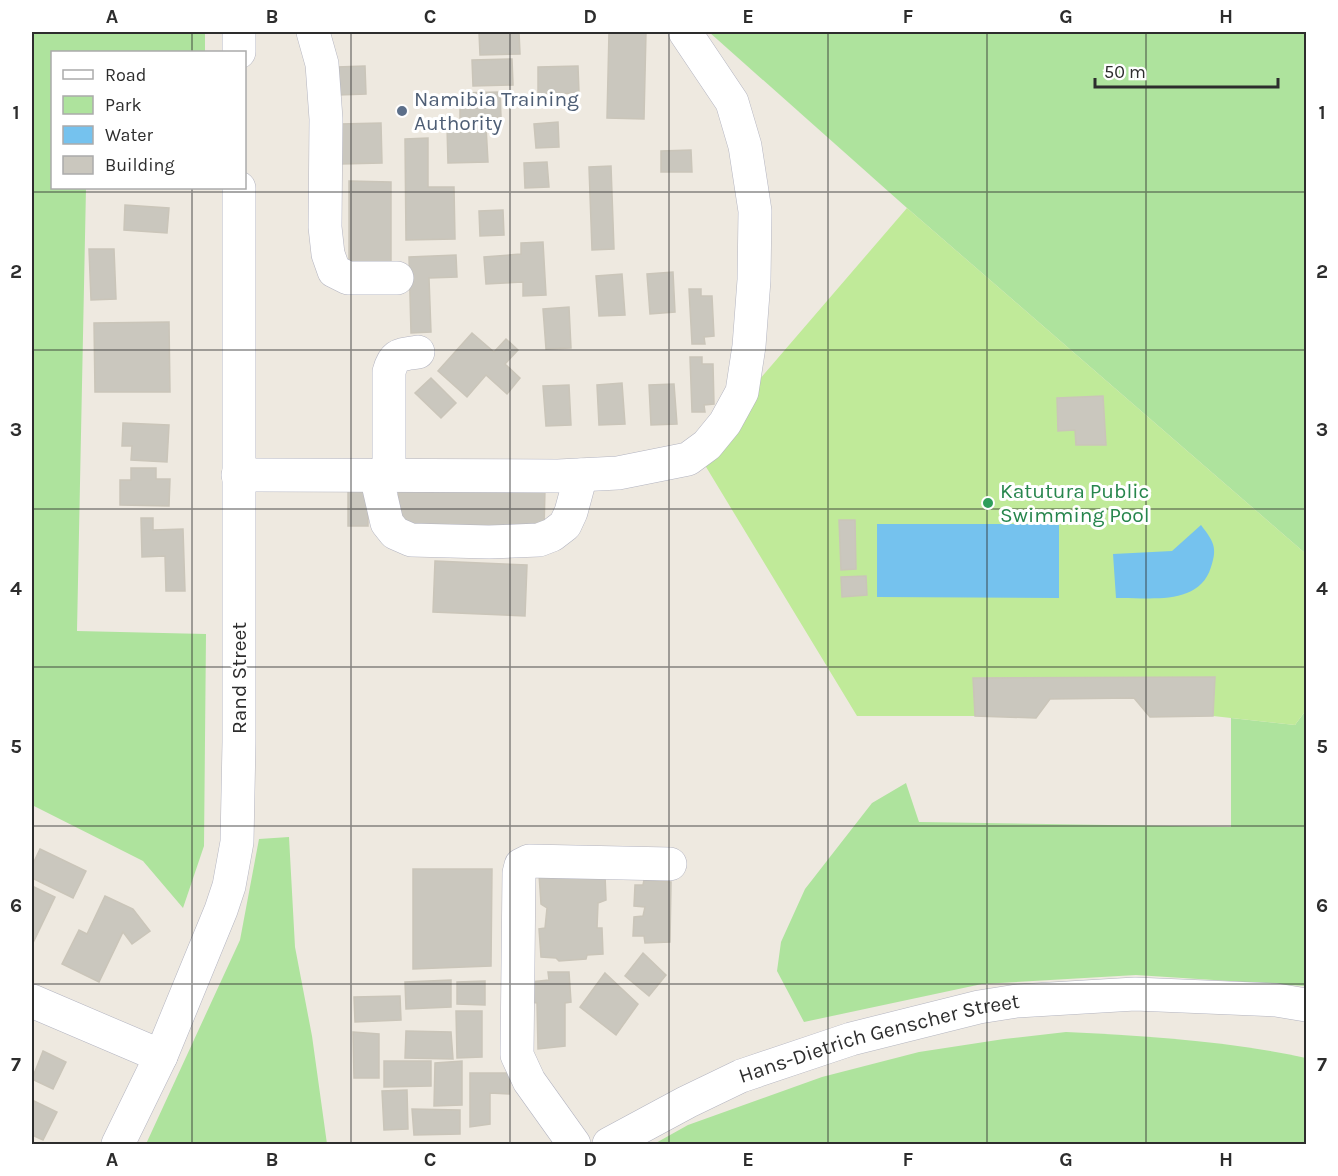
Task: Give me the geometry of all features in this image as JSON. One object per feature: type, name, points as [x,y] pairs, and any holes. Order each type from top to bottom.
[{"type":"street","points":[[239,32],[239,51]]},
{"type":"street","points":[[313,32],[322,64],[326,119],[325,227],[328,254],[334,271],[348,278],[397,278]]},
{"type":"street","points":[[238,475],[581,475],[618,473],[688,459],[707,445],[725,423],[742,392],[749,346],[755,211],[745,146],[732,102],[685,32]]},
{"type":"street","name":"Rand Street","points":[[118,1144],[161,1056],[221,910],[229,886],[237,842],[239,189]]},
{"type":"street","points":[[418,352],[399,355],[392,361],[389,372],[382,475],[387,523],[395,533],[411,540],[489,542],[539,540],[552,535],[564,525],[571,512],[581,475]]},
{"type":"street","points":[[574,1144],[529,1081],[517,1055],[519,873],[521,865],[529,861],[670,864]]},
{"type":"street","name":"Hans-Dietrich Genscher Street","points":[[609,1144],[687,1101],[741,1076],[851,1039],[979,1007],[1017,1001],[1135,994],[1276,1000],[1306,1005]]},
{"type":"street","name":"Hans-Dietrich Genscher Street","points":[[1167,994],[1306,1028]]},
{"type":"street","points":[[32,1001],[161,1056]]},
{"type":"green space","points":[[32,32],[205,32],[205,51],[51,51],[51,189],[86,189],[77,631],[206,634],[204,846],[183,908],[143,861],[32,805]]},
{"type":"green space","points":[[709,32],[1306,32],[1306,554],[907,208]]},
{"type":"green space","name":"Katutura Public Swimming Pool","points":[[907,208],[1306,554],[1306,710],[1295,725],[1213,716],[1215,677],[974,678],[975,716],[857,716],[697,452]]},
{"type":"green space","points":[[1306,710],[1306,986],[1136,975],[982,984],[804,1022],[777,971],[781,942],[805,889],[872,803],[906,783],[919,822],[1231,827],[1231,718],[1295,725]]},
{"type":"green space","points":[[289,837],[295,947],[312,1036],[327,1144],[146,1144],[240,940],[259,839]]},
{"type":"green space","points":[[1066,1032],[1217,1043],[1306,1058],[1306,1144],[654,1144],[688,1125],[822,1077],[919,1052]]},
{"type":"water","points":[[877,524],[1059,524],[1059,598],[877,597]]},
{"type":"water","points":[[1201,525],[1213,544],[1214,554],[1205,580],[1196,589],[1171,597],[1116,598],[1113,554],[1172,551]]},
{"type":"building","points":[[479,32],[519,32],[520,54],[480,55]]},
{"type":"building","points":[[609,32],[646,32],[644,119],[607,118]]},
{"type":"building","points":[[512,59],[513,85],[473,86],[472,60]]},
{"type":"building","points":[[365,66],[366,94],[338,95],[337,67]]},
{"type":"building","points":[[578,66],[579,93],[538,94],[538,67]]},
{"type":"building","points":[[500,92],[501,117],[460,118],[460,93]]},
{"type":"building","points":[[558,122],[559,147],[536,148],[534,124]]},
{"type":"building","points":[[381,123],[382,163],[341,164],[340,124]]},
{"type":"building","points":[[486,126],[488,162],[448,163],[447,127]]},
{"type":"building","points":[[428,138],[428,187],[454,187],[455,239],[406,240],[405,139]]},
{"type":"building","points":[[691,150],[692,172],[661,172],[661,151]]},
{"type":"building","points":[[547,162],[549,187],[525,188],[524,163]]},
{"type":"building","points":[[611,166],[614,249],[592,250],[589,167]]},
{"type":"building","points":[[349,181],[391,182],[391,266],[349,265]]},
{"type":"building","points":[[125,205],[169,208],[167,233],[124,230]]},
{"type":"building","points":[[503,210],[504,235],[480,236],[479,211]]},
{"type":"building","points":[[543,242],[546,295],[523,296],[523,282],[486,284],[484,257],[521,254],[521,243]]},
{"type":"building","points":[[89,249],[114,249],[116,299],[91,300]]},
{"type":"building","points":[[456,255],[457,277],[429,278],[431,332],[411,333],[409,257]]},
{"type":"building","points":[[673,272],[675,312],[650,314],[647,274]]},
{"type":"building","points":[[622,274],[625,315],[599,316],[596,276]]},
{"type":"building","points":[[689,289],[701,289],[701,296],[712,296],[714,336],[704,337],[705,344],[692,344]]},
{"type":"building","points":[[569,307],[571,348],[546,349],[543,309]]},
{"type":"building","points":[[169,322],[170,392],[95,392],[94,323]]},
{"type":"building","points":[[472,333],[494,352],[506,339],[518,350],[505,364],[520,378],[507,394],[486,375],[467,397],[438,371]]},
{"type":"building","points":[[690,357],[702,357],[702,364],[713,364],[714,404],[704,405],[705,412],[692,412]]},
{"type":"building","points":[[431,378],[456,403],[441,418],[415,393]]},
{"type":"building","points":[[622,383],[625,424],[599,425],[597,385]]},
{"type":"building","points":[[674,384],[677,424],[651,425],[649,385]]},
{"type":"building","points":[[569,385],[571,425],[546,426],[543,386]]},
{"type":"building","points":[[1103,396],[1106,445],[1076,445],[1075,430],[1058,431],[1057,398]]},
{"type":"building","points":[[123,423],[169,425],[167,462],[131,460],[132,446],[122,446]]},
{"type":"building","points":[[131,468],[156,468],[156,479],[170,479],[169,506],[120,505],[120,480],[131,480]]},
{"type":"building","points":[[399,485],[545,489],[544,530],[398,526]]},
{"type":"building","points":[[348,491],[368,491],[368,526],[348,526]]},
{"type":"building","points":[[141,518],[153,518],[153,530],[183,529],[185,591],[166,591],[165,556],[142,557]]},
{"type":"building","points":[[839,520],[855,520],[856,569],[841,570]]},
{"type":"building","points":[[435,561],[527,565],[525,616],[433,612]]},
{"type":"building","points":[[866,576],[867,595],[842,597],[841,577]]},
{"type":"building","points":[[1215,677],[1213,716],[1150,717],[1134,698],[1050,699],[1036,718],[975,716],[973,678]]},
{"type":"building","points":[[40,849],[86,871],[73,898],[32,878],[32,866]]},
{"type":"building","points":[[413,869],[492,869],[491,966],[413,969]]},
{"type":"building","points":[[539,874],[605,875],[606,900],[598,903],[597,928],[602,928],[603,954],[587,955],[586,959],[559,961],[556,958],[541,957],[539,929],[545,928],[547,908],[541,904]]},
{"type":"building","points":[[644,880],[671,882],[670,942],[645,943],[644,936],[633,936],[634,917],[643,916],[645,907],[634,906],[635,885],[643,885]]},
{"type":"building","points":[[32,886],[55,897],[32,945]]},
{"type":"building","points":[[105,896],[133,909],[150,931],[132,944],[123,932],[99,982],[62,964],[79,930],[87,934]]},
{"type":"building","points":[[643,953],[666,975],[649,996],[625,976]]},
{"type":"building","points":[[548,972],[569,972],[571,1002],[565,1003],[565,1046],[538,1049],[537,1003],[531,1002],[530,982],[549,980]]},
{"type":"building","points":[[605,973],[638,1004],[616,1035],[580,1007]]},
{"type":"building","points":[[451,980],[451,1007],[406,1009],[405,982]]},
{"type":"building","points":[[485,981],[485,1005],[457,1004],[457,982]]},
{"type":"building","points":[[400,996],[401,1020],[355,1022],[354,997]]},
{"type":"building","points":[[456,1011],[482,1011],[482,1057],[457,1058]]},
{"type":"building","points":[[406,1031],[451,1032],[453,1059],[405,1058]]},
{"type":"building","points":[[353,1032],[379,1034],[379,1078],[354,1078]]},
{"type":"building","points":[[43,1051],[66,1062],[53,1089],[32,1079]]},
{"type":"building","points":[[384,1061],[431,1061],[431,1086],[384,1087]]},
{"type":"building","points":[[462,1061],[462,1105],[434,1106],[435,1063]]},
{"type":"building","points":[[470,1073],[510,1073],[509,1094],[490,1093],[490,1124],[470,1127]]},
{"type":"building","points":[[407,1090],[408,1129],[384,1130],[382,1091]]},
{"type":"building","points":[[34,1101],[57,1112],[43,1140],[32,1135]]},
{"type":"building","points":[[412,1109],[460,1110],[460,1134],[414,1135]]},
{"type":"place","name":"Namibia Training Authority","points":[[402,111]]},
{"type":"place","name":"Katutura Public Swimming Pool","points":[[988,503]]}]
